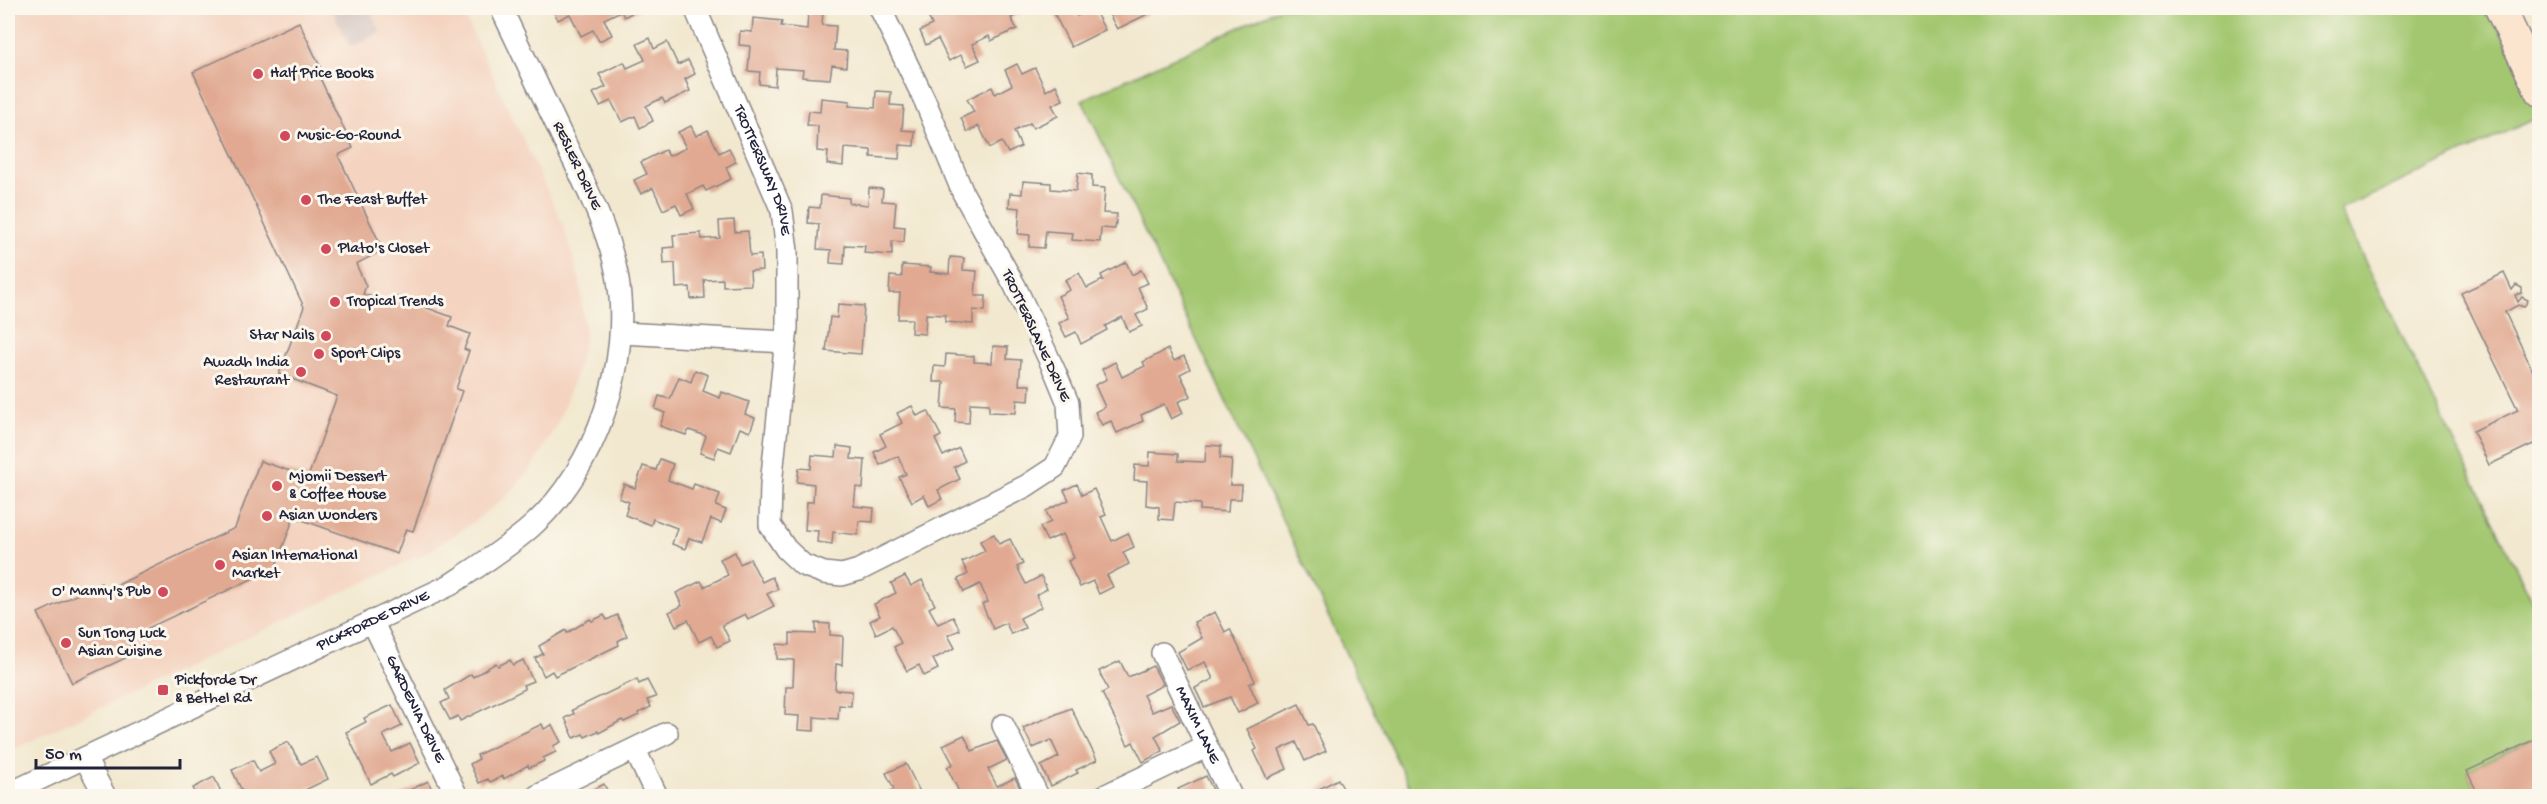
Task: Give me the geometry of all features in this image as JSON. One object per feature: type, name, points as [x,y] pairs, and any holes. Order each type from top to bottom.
[{"type":"main road","points":[[2500,8],[2540,91]]},
{"type":"street","name":"RESLER DRIVE","points":[[501,8],[598,211],[617,274],[622,333]]},
{"type":"street","name":"TROTTERSWAY DRIVE","points":[[695,8],[782,211],[787,250],[785,342],[771,485],[770,525],[786,549],[803,565],[824,573]]},
{"type":"street","name":"TROTTERSLANE DRIVE","points":[[824,573],[842,575],[859,570],[1026,486],[1055,467],[1070,437],[1068,403],[1056,374],[1015,286],[963,193],[925,101],[880,8]]},
{"type":"street","points":[[622,333],[785,342]]},
{"type":"street","name":"PICKFORDE DRIVE","points":[[8,794],[450,585],[497,554],[532,526],[562,491],[591,443],[612,388],[622,333]]},
{"type":"street","name":"GARDENIA DRIVE","points":[[372,621],[457,796]]},
{"type":"street","name":"MAXIM LANE","points":[[1162,653],[1231,796]]},
{"type":"street","points":[[1003,725],[1038,796]]},
{"type":"street","points":[[537,796],[667,733]]},
{"type":"street","points":[[1104,796],[1206,747]]},
{"type":"street","points":[[635,750],[657,796]]},
{"type":"street","points":[[85,758],[105,796]]},
{"type":"shaded area","points":[[8,8],[461,8],[563,224],[580,281],[585,336],[575,378],[556,426],[539,456],[505,498],[474,522],[430,551],[8,752]]},
{"type":"shaded area","points":[[331,8],[369,8],[381,32],[350,47]]},
{"type":"green space","points":[[1281,8],[2490,8],[2539,111],[2539,117],[2340,210],[2539,614],[2539,737],[2467,771],[2479,796],[1414,796],[1082,100]]},
{"type":"building","points":[[552,8],[642,8],[624,17],[621,11],[604,19],[612,35],[599,41],[593,30],[581,36],[570,14],[558,20]]},
{"type":"building","points":[[936,8],[1019,8],[1021,13],[1011,18],[1017,29],[991,41],[989,36],[972,44],[980,60],[967,66],[961,55],[949,61],[938,39],[926,45],[920,31],[932,25],[926,12]]},
{"type":"building","points":[[1072,8],[1077,16],[1093,8],[1105,30],[1071,47],[1052,9]]},
{"type":"building","points":[[1106,8],[1153,8],[1154,11],[1117,29]]},
{"type":"building","points":[[808,11],[823,12],[822,25],[836,26],[834,50],[847,51],[846,67],[832,65],[830,79],[802,77],[803,70],[776,68],[775,86],[759,84],[760,72],[748,71],[750,46],[739,45],[740,31],[752,32],[753,18],[782,21],[781,26],[807,29]]},
{"type":"building","points":[[299,22],[324,75],[319,76],[353,148],[338,155],[383,250],[356,264],[366,286],[363,294],[394,304],[397,297],[452,317],[449,326],[470,334],[464,349],[469,351],[456,389],[462,391],[413,531],[406,529],[397,554],[294,517],[275,568],[127,638],[134,654],[72,683],[38,613],[101,583],[105,591],[235,528],[260,461],[308,477],[337,396],[279,374],[304,307],[193,72]]},
{"type":"building","points":[[650,38],[654,49],[667,42],[678,65],[688,60],[695,74],[685,79],[690,91],[665,103],[662,98],[646,106],[653,121],[640,128],[635,116],[622,122],[611,101],[600,106],[593,93],[606,87],[599,74],[624,62],[627,68],[645,60],[637,44]]},
{"type":"building","points":[[1017,64],[1022,74],[1035,68],[1046,91],[1056,85],[1063,100],[1052,105],[1058,116],[1033,128],[1030,123],[1014,131],[1021,147],[1008,153],[1002,142],[990,148],[979,126],[967,132],[961,118],[974,112],[967,99],[992,87],[995,94],[1012,85],[1005,70]]},
{"type":"building","points":[[876,91],[891,92],[890,105],[904,106],[902,130],[915,131],[914,146],[900,145],[899,159],[871,157],[871,150],[844,148],[843,166],[827,164],[828,152],[817,151],[818,126],[807,125],[809,111],[820,112],[821,98],[850,101],[849,106],[875,108]]},
{"type":"building","points":[[691,126],[696,136],[708,130],[719,153],[729,148],[736,162],[726,167],[731,179],[706,191],[703,186],[687,194],[694,209],[681,215],[676,204],[663,210],[653,188],[641,194],[634,180],[647,174],[641,162],[665,150],[669,156],[686,148],[678,132]]},
{"type":"building","points":[[1078,173],[1092,175],[1092,187],[1105,188],[1103,213],[1117,214],[1115,229],[1101,228],[1100,242],[1072,240],[1073,233],[1046,231],[1044,248],[1029,247],[1030,235],[1018,234],[1020,208],[1009,207],[1010,193],[1022,194],[1023,181],[1051,183],[1051,189],[1076,191]]},
{"type":"building","points":[[869,188],[883,189],[882,201],[896,202],[894,226],[905,227],[904,242],[892,241],[892,255],[864,253],[865,246],[845,245],[844,264],[830,263],[831,250],[817,249],[819,224],[808,223],[809,207],[820,208],[821,195],[849,198],[849,203],[868,205]]},
{"type":"building","points":[[734,220],[735,232],[748,231],[750,256],[761,255],[762,270],[750,271],[751,285],[723,286],[723,279],[704,280],[705,298],[691,299],[690,287],[676,288],[675,263],[664,264],[663,248],[674,247],[673,235],[701,233],[702,239],[720,238],[719,221]]},
{"type":"building","points":[[950,257],[964,258],[963,270],[977,271],[975,296],[986,296],[985,311],[973,310],[973,324],[945,322],[946,315],[926,314],[925,334],[911,333],[912,319],[898,319],[900,293],[889,293],[890,276],[902,277],[902,265],[931,267],[930,272],[949,274]]},
{"type":"building","points":[[1126,262],[1132,275],[1141,270],[1148,283],[1138,287],[1148,309],[1136,315],[1142,326],[1129,332],[1122,317],[1105,326],[1107,330],[1081,344],[1076,332],[1066,337],[1059,323],[1069,318],[1058,296],[1070,290],[1065,280],[1079,273],[1087,288],[1103,280],[1101,275]]},
{"type":"building","points":[[2504,273],[2512,290],[2516,285],[2522,288],[2522,293],[2515,295],[2518,302],[2522,297],[2528,300],[2524,307],[2518,305],[2505,312],[2534,373],[2540,371],[2540,457],[2533,444],[2489,465],[2473,431],[2518,410],[2461,293]]},
{"type":"building","points":[[838,304],[864,306],[861,354],[826,351],[830,317],[837,318]]},
{"type":"building","points":[[993,346],[1008,347],[1007,359],[1021,360],[1019,385],[1030,385],[1029,401],[1017,400],[1016,413],[989,412],[989,404],[970,403],[969,423],[955,422],[956,409],[942,408],[944,382],[933,382],[934,366],[945,367],[946,354],[974,356],[974,362],[992,363]]},
{"type":"building","points":[[1168,349],[1174,361],[1184,356],[1190,369],[1180,374],[1191,396],[1178,402],[1183,413],[1171,419],[1164,404],[1141,415],[1143,421],[1117,433],[1111,421],[1102,425],[1095,412],[1105,407],[1095,385],[1107,379],[1102,369],[1115,362],[1122,377],[1145,366],[1143,362]]},
{"type":"building","points":[[695,370],[708,375],[703,391],[720,398],[722,392],[749,402],[745,414],[755,418],[750,432],[740,428],[731,452],[718,447],[714,458],[700,453],[706,436],[689,430],[686,435],[660,426],[665,413],[655,409],[659,396],[670,399],[679,377],[691,382]]},
{"type":"building","points":[[912,406],[917,416],[928,411],[941,436],[935,439],[943,456],[959,448],[965,461],[954,467],[960,479],[938,490],[942,499],[929,506],[924,495],[912,502],[899,477],[906,474],[898,456],[880,465],[874,452],[886,446],[880,434],[902,423],[897,413]]},
{"type":"building","points":[[1206,445],[1221,446],[1220,458],[1232,459],[1230,485],[1242,485],[1241,499],[1229,499],[1228,512],[1200,510],[1200,504],[1175,502],[1173,520],[1159,519],[1159,507],[1146,505],[1147,481],[1134,480],[1135,465],[1149,466],[1150,452],[1178,454],[1178,461],[1205,462]]},
{"type":"building","points":[[837,446],[852,448],[851,459],[865,460],[863,488],[856,487],[854,506],[874,508],[873,522],[859,521],[858,535],[833,532],[832,544],[817,542],[818,531],[805,530],[807,502],[813,502],[814,484],[797,482],[799,468],[811,469],[812,455],[836,457]]},
{"type":"building","points":[[660,459],[673,464],[668,480],[692,489],[694,484],[720,494],[716,506],[726,510],[721,523],[711,519],[702,542],[689,538],[685,549],[672,544],[677,528],[653,519],[651,525],[625,515],[629,502],[619,498],[624,484],[635,488],[643,466],[656,470]]},
{"type":"building","points":[[1077,484],[1082,495],[1094,489],[1106,515],[1101,517],[1112,541],[1128,533],[1134,547],[1123,552],[1129,564],[1107,575],[1113,587],[1099,594],[1093,581],[1080,587],[1068,561],[1074,558],[1063,534],[1047,541],[1040,527],[1051,522],[1046,511],[1069,500],[1064,490]]},
{"type":"building","points":[[994,534],[999,544],[1010,539],[1023,564],[1017,567],[1026,584],[1041,576],[1047,589],[1036,595],[1042,607],[1020,618],[1025,628],[1011,634],[1006,623],[993,629],[982,604],[988,602],[980,584],[964,592],[958,579],[968,574],[962,562],[985,551],[980,541]]},
{"type":"building","points":[[735,552],[740,564],[750,559],[762,582],[772,577],[778,589],[767,594],[774,606],[748,619],[745,614],[722,625],[730,641],[717,647],[711,636],[699,642],[688,620],[676,626],[669,612],[682,606],[676,593],[701,581],[704,587],[728,575],[720,559]]},
{"type":"building","points":[[905,576],[911,586],[922,580],[935,605],[929,608],[938,624],[953,617],[960,630],[948,635],[955,648],[933,659],[938,669],[924,676],[919,665],[907,671],[894,647],[901,643],[892,626],[876,634],[870,621],[880,616],[874,604],[896,593],[891,583]]},
{"type":"building","points":[[1215,612],[1225,632],[1230,629],[1255,681],[1249,684],[1258,703],[1238,713],[1230,697],[1204,707],[1195,688],[1213,679],[1205,662],[1187,670],[1178,652],[1202,638],[1194,622]]},
{"type":"building","points":[[604,615],[607,620],[617,615],[627,636],[618,641],[619,645],[555,676],[552,671],[544,676],[535,658],[543,654],[539,646],[566,630],[567,633],[590,619],[592,621]]},
{"type":"building","points":[[816,623],[830,624],[830,635],[843,636],[842,665],[836,664],[835,690],[852,691],[851,706],[839,705],[838,719],[814,717],[814,731],[798,730],[799,716],[785,715],[786,687],[793,687],[794,660],[777,659],[777,644],[790,645],[790,633],[816,634]]},
{"type":"building","points":[[510,660],[513,665],[523,660],[533,681],[523,685],[525,689],[460,721],[458,716],[450,720],[441,703],[449,699],[445,690],[471,674],[473,677],[496,663],[498,666]]},
{"type":"building","points":[[1120,661],[1128,677],[1153,666],[1163,685],[1143,695],[1152,712],[1171,704],[1180,721],[1155,736],[1163,751],[1143,762],[1133,742],[1128,745],[1102,693],[1108,690],[1099,671]]},
{"type":"building","points":[[637,679],[639,684],[647,680],[656,697],[647,700],[651,707],[599,733],[598,731],[585,737],[583,734],[574,738],[565,718],[574,714],[572,710]]},
{"type":"building","points":[[1299,704],[1309,725],[1313,724],[1326,751],[1305,761],[1296,742],[1279,750],[1287,769],[1267,778],[1254,751],[1257,749],[1247,729]]},
{"type":"building","points":[[392,705],[402,726],[383,735],[392,752],[410,743],[420,763],[393,777],[391,774],[371,784],[346,732],[366,722],[364,718]]},
{"type":"building","points":[[1071,708],[1097,760],[1076,770],[1078,773],[1051,786],[1041,766],[1059,757],[1051,740],[1033,748],[1023,728]]},
{"type":"building","points":[[542,724],[544,729],[552,725],[561,742],[553,746],[556,752],[543,758],[544,761],[529,768],[528,765],[504,779],[503,776],[490,782],[488,779],[479,783],[470,764],[479,759],[477,755]]},
{"type":"building","points":[[964,735],[972,751],[997,741],[1007,760],[988,769],[997,786],[1015,778],[1024,796],[961,796],[947,767],[953,764],[943,745]]},
{"type":"building","points":[[2540,737],[2540,794],[2534,796],[2479,796],[2467,771]]},
{"type":"building","points":[[288,742],[301,764],[317,757],[328,779],[293,796],[249,796],[247,793],[244,795],[232,770],[253,760],[259,772],[275,764],[269,751]]},
{"type":"building","points":[[906,764],[922,796],[885,796],[894,789],[886,773]]},
{"type":"building","points":[[1206,776],[1216,796],[1171,796],[1180,792],[1178,789]]},
{"type":"building","points":[[214,777],[223,796],[197,796],[193,788]]},
{"type":"building","points":[[1338,779],[1347,796],[1322,796],[1319,789]]},
{"type":"building","points":[[428,781],[435,796],[400,795]]},
{"type":"building","points":[[604,784],[610,796],[583,795]]},
{"type":"place","name":"Half Price Books","points":[[258,74]]},
{"type":"place","name":"Music-Go-Round","points":[[285,136]]},
{"type":"place","name":"The Feast Buffet","points":[[306,200]]},
{"type":"place","name":"Plato's Closet","points":[[326,249]]},
{"type":"place","name":"Tropical Trends","points":[[335,302]]},
{"type":"place","name":"Star Nails","points":[[326,336]]},
{"type":"place","name":"Sport Clips","points":[[319,354]]},
{"type":"place","name":"Awadh India Restaurant","points":[[301,372]]},
{"type":"place","name":"Mjomii Dessert & Coffee House","points":[[277,486]]},
{"type":"place","name":"Asian Wonders","points":[[267,516]]},
{"type":"place","name":"Asian International Market","points":[[220,565]]},
{"type":"place","name":"O' Manny's Pub","points":[[163,592]]},
{"type":"place","name":"Sun Tong Luck Asian Cuisine","points":[[66,643]]},
{"type":"place","name":"Pickforde Dr & Bethel Rd","points":[[163,690]]}]
